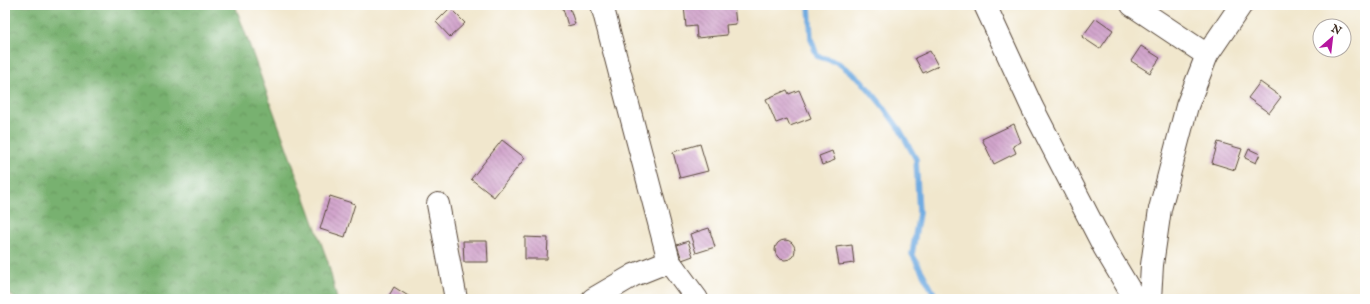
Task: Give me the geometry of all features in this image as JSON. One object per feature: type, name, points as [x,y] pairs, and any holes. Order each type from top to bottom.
[{"type":"street","points":[[602,5],[669,261],[697,299]]},
{"type":"street","points":[[985,5],[1032,107],[1104,247],[1135,299]]},
{"type":"street","points":[[1132,5],[1207,55]]},
{"type":"street","points":[[1150,299],[1152,265],[1160,209],[1187,106],[1207,55],[1240,5]]},
{"type":"street","points":[[438,204],[456,299]]},
{"type":"street","points":[[593,299],[634,275],[669,261]]},
{"type":"green space","points":[[5,5],[235,5],[328,262],[337,299],[15,299],[5,288]]},
{"type":"building","points":[[562,5],[569,5],[575,24],[568,26]]},
{"type":"building","points":[[684,5],[734,5],[736,24],[726,25],[727,35],[697,38],[696,26],[686,27]]},
{"type":"building","points":[[450,8],[465,23],[450,37],[436,22]]},
{"type":"building","points":[[1096,18],[1113,30],[1100,49],[1082,37]]},
{"type":"building","points":[[1141,46],[1160,58],[1150,73],[1131,61]]},
{"type":"building","points":[[930,51],[938,66],[923,73],[915,58]]},
{"type":"building","points":[[1260,82],[1281,97],[1269,113],[1248,98]]},
{"type":"building","points":[[787,90],[789,94],[799,90],[811,118],[790,126],[787,119],[776,123],[766,99]]},
{"type":"building","points":[[1014,124],[1021,142],[1013,146],[1016,153],[994,164],[982,139]]},
{"type":"building","points":[[502,140],[525,158],[494,197],[471,179]]},
{"type":"building","points":[[1218,142],[1242,149],[1235,170],[1212,163]]},
{"type":"building","points":[[700,144],[708,171],[680,178],[673,152]]},
{"type":"building","points":[[1249,149],[1260,154],[1256,163],[1245,158]]},
{"type":"building","points":[[832,151],[835,160],[822,165],[819,156]]},
{"type":"building","points":[[330,196],[355,204],[345,237],[320,229]]},
{"type":"building","points":[[709,228],[715,247],[696,253],[690,234]]},
{"type":"building","points":[[525,237],[548,238],[547,259],[525,259]]},
{"type":"building","points":[[785,240],[792,243],[795,250],[792,257],[785,260],[778,257],[775,250],[778,243]]},
{"type":"building","points":[[463,241],[487,241],[488,262],[464,262]]},
{"type":"building","points":[[688,241],[693,256],[682,260],[677,245]]},
{"type":"building","points":[[852,245],[854,263],[839,265],[836,247]]},
{"type":"building","points":[[394,287],[413,299],[387,299]]},
{"type":"waterway","points":[[809,5],[811,39],[817,56],[837,62],[861,80],[900,130],[916,159],[919,213],[912,254],[937,299]]}]
